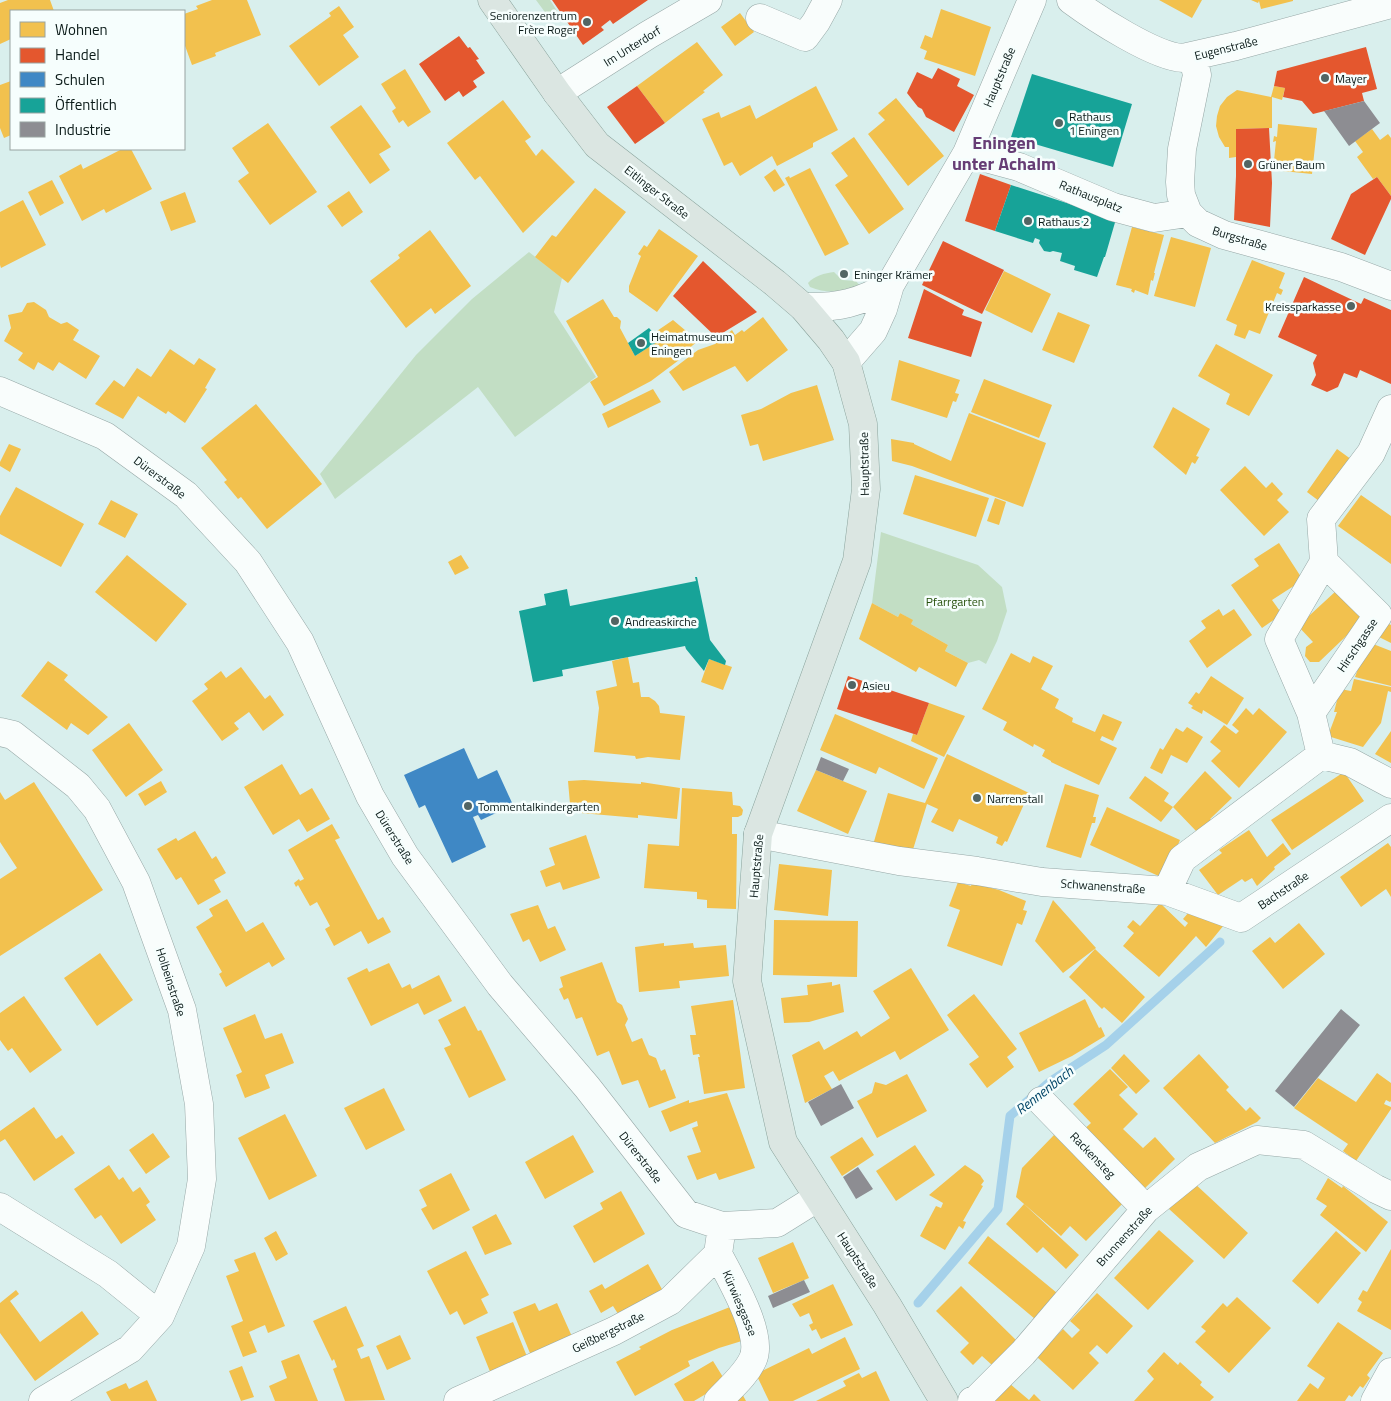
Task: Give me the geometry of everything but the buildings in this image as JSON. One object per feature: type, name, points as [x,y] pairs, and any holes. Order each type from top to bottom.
[{"type":"main road","name":"Eitlinger Straße","points":[[492,0],[557,94],[597,145],[775,283],[803,307],[831,340],[846,362]]},
{"type":"main road","name":"Hauptstraße","points":[[846,362],[863,424],[866,489],[857,561],[758,834],[747,980],[783,1142],[944,1401]]},
{"type":"street","name":"Im Unterdorf","points":[[557,94],[648,35],[708,0]]},
{"type":"street","points":[[760,18],[805,37],[828,0]]},
{"type":"street","name":"Hauptstraße","points":[[846,362],[873,331],[883,309],[890,285],[967,153],[1032,0]]},
{"type":"street","name":"Eugenstraße","points":[[1071,0],[1090,14],[1156,51],[1176,58],[1193,57],[1391,4]]},
{"type":"street","points":[[1188,213],[1181,195],[1180,182],[1182,149],[1197,75],[1193,57]]},
{"type":"street","name":"Rathausplatz","points":[[967,153],[1018,167],[1113,206],[1154,218],[1188,213]]},
{"type":"street","name":"Burgstraße","points":[[1188,213],[1198,223],[1224,235],[1341,266],[1391,286]]},
{"type":"street","points":[[803,307],[824,308],[847,304],[868,297],[890,285]]},
{"type":"street","name":"Dürerstraße","points":[[0,391],[105,436],[186,495],[248,562],[300,642],[370,796],[405,856],[500,986],[587,1087],[686,1214],[722,1226],[777,1223],[818,1198]]},
{"type":"street","points":[[1321,755],[1311,713],[1280,639],[1324,562],[1320,519],[1371,453],[1391,409]]},
{"type":"street","name":"Hirschgasse","points":[[1311,713],[1378,615],[1324,562]]},
{"type":"street","name":"Holbeinstraße","points":[[0,732],[13,735],[78,786],[97,809],[136,882],[182,1010],[199,1104],[202,1179],[191,1246],[160,1316],[130,1349],[43,1401]]},
{"type":"street","points":[[1321,755],[1350,762],[1391,784]]},
{"type":"street","points":[[1167,891],[1182,860],[1321,755]]},
{"type":"street","name":"Bachstraße","points":[[1167,891],[1241,918],[1391,818]]},
{"type":"street","name":"Schwanenstraße","points":[[758,834],[899,861],[1042,882],[1167,891]]},
{"type":"street","name":"Rackensteg","points":[[1040,1101],[1146,1209]]},
{"type":"street","name":"Brunnenstraße","points":[[972,1401],[977,1399],[1023,1353],[1146,1209],[1198,1167],[1257,1140],[1304,1145],[1376,1189],[1391,1196]]},
{"type":"street","points":[[0,1207],[108,1274],[160,1316]]},
{"type":"street","points":[[718,1254],[722,1226]]},
{"type":"street","name":"Geißbergstraße","points":[[458,1401],[614,1331],[670,1301],[718,1254]]},
{"type":"street","name":"Kürwiesgasse","points":[[718,1254],[744,1307],[755,1334],[756,1347],[753,1359],[745,1371],[718,1401]]},
{"type":"street","points":[[1375,1401],[1391,1372]]},
{"type":"green space","points":[[536,0],[550,0],[559,14],[550,19]]},
{"type":"green space","points":[[529,252],[562,278],[554,312],[596,377],[515,437],[478,387],[335,499],[320,474],[416,355],[472,299]]},
{"type":"green space","points":[[834,272],[842,280],[856,281],[860,286],[835,291],[823,291],[810,287],[808,283],[813,278]]},
{"type":"green space","name":"Pfarrgarten","points":[[881,532],[978,565],[1002,587],[1007,611],[997,641],[986,664],[979,660],[968,663],[945,651],[948,645],[911,624],[912,620],[900,613],[898,617],[872,603]]},
{"type":"waterway","name":"Rennenbach","points":[[918,1303],[998,1209],[1010,1116],[1051,1081],[1106,1045],[1220,942]]},
{"type":"place","name":"Seniorenzentrum Frère Roger","points":[[587,22]]},
{"type":"place","name":"Mayer","points":[[1325,78]]},
{"type":"place","name":"Rathaus 1 Eningen","points":[[1059,123]]},
{"type":"place","name":"Grüner Baum","points":[[1248,164]]},
{"type":"place","name":"Rathaus 2","points":[[1028,221]]},
{"type":"place","name":"Eninger Krämer","points":[[844,274]]},
{"type":"place","name":"Kreissparkasse","points":[[1351,306]]},
{"type":"place","name":"Heimatmuseum Eningen","points":[[641,343]]},
{"type":"place","name":"Andreaskirche","points":[[615,621]]},
{"type":"place","name":"Asieu","points":[[852,685]]},
{"type":"place","name":"Narrenstall","points":[[977,798]]},
{"type":"place","name":"Tommentalkindergarten","points":[[468,806]]},
{"type":"district","name":"Eningen unter Achalm","points":[[1004,152]]}]
